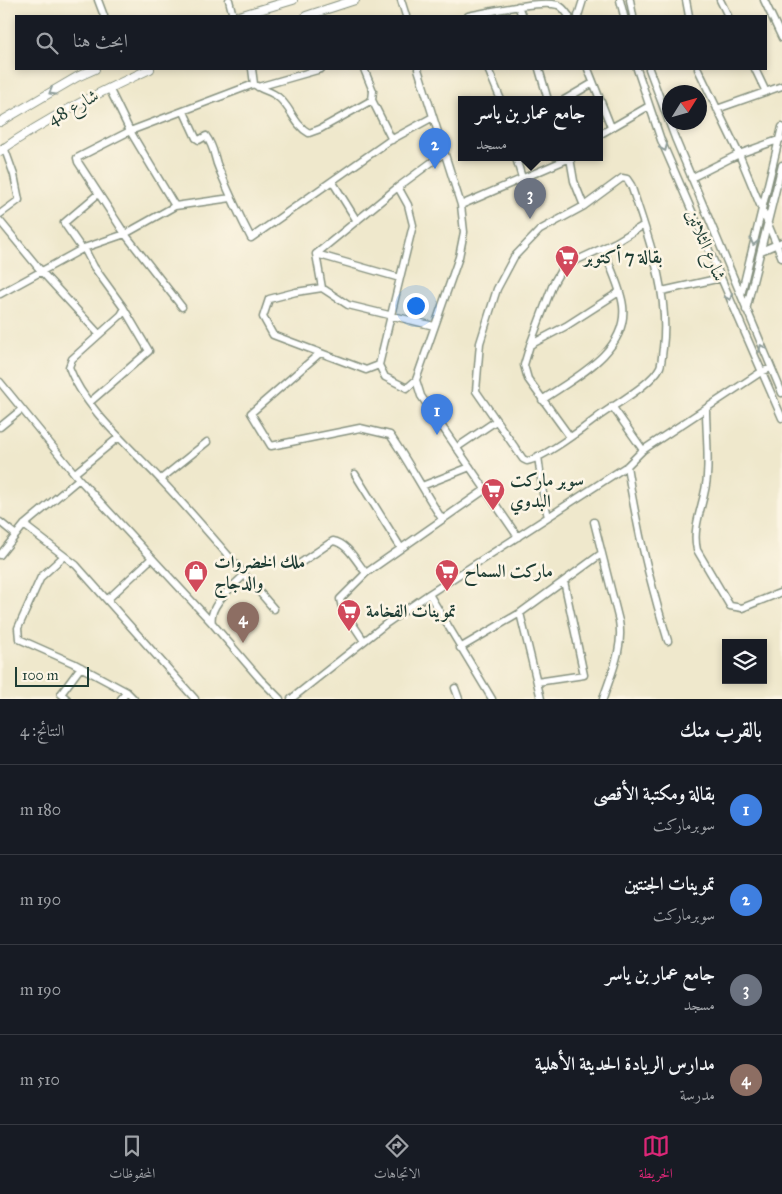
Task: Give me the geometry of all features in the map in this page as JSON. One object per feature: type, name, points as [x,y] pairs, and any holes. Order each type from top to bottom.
[{"type":"main road","points":[[242,15],[293,0]]},
{"type":"main road","points":[[309,15],[355,0]]},
{"type":"main road","name":"شارع 48","points":[[0,122],[77,77],[94,70]]},
{"type":"main road","name":"شارع 48","points":[[2,149],[88,98],[148,70]]},
{"type":"street","points":[[98,0],[104,15]]},
{"type":"street","points":[[229,0],[233,15]]},
{"type":"street","points":[[401,0],[406,15]]},
{"type":"street","points":[[578,15],[583,0]]},
{"type":"street","points":[[620,0],[624,15]]},
{"type":"street","points":[[630,0],[633,15]]},
{"type":"street","points":[[686,0],[689,15]]},
{"type":"street","points":[[720,0],[728,15]]},
{"type":"street","points":[[764,0],[782,38]]},
{"type":"street","points":[[473,15],[540,2],[557,5],[564,9],[568,15]]},
{"type":"street","points":[[518,6],[522,15]]},
{"type":"street","points":[[252,70],[256,85]]},
{"type":"street","points":[[182,307],[125,234],[77,158],[130,132],[256,85],[318,70]]},
{"type":"street","points":[[364,70],[373,91],[372,100],[392,140]]},
{"type":"street","points":[[398,187],[408,205],[413,224],[379,365],[385,376],[407,388],[416,380],[464,232],[461,204],[418,70]]},
{"type":"street","points":[[488,70],[499,96]]},
{"type":"street","points":[[539,70],[547,96]]},
{"type":"street","points":[[588,70],[598,96]]},
{"type":"street","name":"شارع الثلاثين","points":[[637,70],[661,140],[782,418]]},
{"type":"street","name":"شارع الثلاثين","points":[[649,70],[691,178],[782,393]]},
{"type":"street","points":[[698,70],[739,154],[768,223],[779,243],[782,258]]},
{"type":"street","points":[[755,70],[766,92]]},
{"type":"street","points":[[571,96],[593,83]]},
{"type":"street","points":[[256,85],[278,97],[301,129],[309,133],[320,129],[372,100]]},
{"type":"street","points":[[717,109],[782,86]]},
{"type":"street","points":[[109,88],[130,132],[175,206]]},
{"type":"street","points":[[603,132],[649,106]]},
{"type":"street","points":[[603,107],[611,127]]},
{"type":"street","points":[[184,112],[196,138],[199,140],[206,136],[214,148],[217,164],[251,238],[392,140],[433,117]]},
{"type":"street","points":[[740,296],[782,127]]},
{"type":"street","points":[[691,178],[739,154],[780,139]]},
{"type":"street","points":[[0,214],[19,200],[14,174],[2,149]]},
{"type":"street","points":[[316,254],[398,187],[444,153]]},
{"type":"street","points":[[517,161],[522,178]]},
{"type":"street","points":[[461,204],[563,161]]},
{"type":"street","points":[[571,161],[574,181],[584,206]]},
{"type":"street","points":[[746,310],[768,223],[779,191],[782,165]]},
{"type":"street","points":[[622,178],[627,179],[631,185],[644,225],[662,291],[665,336],[660,366],[652,379],[570,437],[530,461],[523,459],[479,397],[476,385],[480,343],[497,289],[514,256],[540,230],[584,206],[622,178]]},
{"type":"street","points":[[332,181],[357,220]]},
{"type":"street","points":[[765,197],[779,191]]},
{"type":"street","points":[[90,402],[149,351],[124,310],[64,223],[98,194]]},
{"type":"street","points":[[0,294],[83,249],[125,234],[175,206],[231,198]]},
{"type":"street","points":[[0,221],[41,271],[99,334]]},
{"type":"street","points":[[570,437],[528,379],[524,365],[530,345],[553,284],[561,270],[644,225]]},
{"type":"street","points":[[761,251],[779,243]]},
{"type":"street","points":[[542,400],[601,360],[613,345],[622,322],[623,306],[603,248]]},
{"type":"street","points":[[316,254],[400,278]]},
{"type":"street","points":[[316,254],[322,288]]},
{"type":"street","points":[[662,291],[721,278]]},
{"type":"street","points":[[379,365],[366,370],[273,334],[263,317],[269,299],[322,288],[348,305],[434,326]]},
{"type":"street","points":[[530,345],[566,326],[619,292]]},
{"type":"street","points":[[124,310],[122,315],[72,359],[69,367],[73,378],[119,437],[161,479],[274,609]]},
{"type":"street","points":[[320,353],[251,413],[271,446],[360,428],[390,435],[403,453],[442,519]]},
{"type":"street","points":[[291,699],[364,641],[428,594],[627,466],[643,450],[761,372],[771,368]]},
{"type":"street","points":[[416,380],[421,396],[518,537]]},
{"type":"street","points":[[0,382],[77,476],[280,699]]},
{"type":"street","points":[[612,406],[643,450]]},
{"type":"street","points":[[0,427],[22,409]]},
{"type":"street","points":[[706,409],[708,478],[696,530],[697,550],[730,606],[742,608],[782,592]]},
{"type":"street","points":[[456,448],[496,421]]},
{"type":"street","points":[[0,555],[24,525],[119,437]]},
{"type":"street","points":[[161,479],[208,442]]},
{"type":"street","points":[[538,456],[548,517]]},
{"type":"street","points":[[627,466],[632,502],[657,607],[668,640]]},
{"type":"street","points":[[422,486],[470,467]]},
{"type":"street","points":[[355,474],[401,548]]},
{"type":"street","points":[[364,641],[342,608],[340,599],[366,573],[486,489]]},
{"type":"street","points":[[0,522],[16,535]]},
{"type":"street","points":[[594,522],[621,635],[620,648],[603,699]]},
{"type":"street","points":[[24,525],[76,565],[195,699]]},
{"type":"street","points":[[299,564],[334,541],[344,547],[366,573]]},
{"type":"street","points":[[460,648],[520,613],[601,554]]},
{"type":"street","points":[[64,556],[41,578],[18,628],[19,639],[81,667],[127,692],[134,699]]},
{"type":"street","points":[[108,600],[152,558]]},
{"type":"street","points":[[212,623],[210,616],[217,603],[244,575]]},
{"type":"street","points":[[537,682],[584,675],[564,582]]},
{"type":"street","points":[[428,594],[492,699]]},
{"type":"street","points":[[520,613],[540,699]]},
{"type":"street","points":[[67,699],[61,694],[81,667]]},
{"type":"street","points":[[455,688],[460,699]]},
{"type":"street","points":[[122,699],[127,692]]},
{"type":"place","name":"تموينات الجنتين","points":[[435,169]]},
{"type":"place","name":"جامع عمار بن ياسر","points":[[530,219]]},
{"type":"place","name":"بقالة 7 أكتوبر","points":[[567,278]]},
{"type":"place","name":"بقالة ومكتبة الأقصى","points":[[437,435]]},
{"type":"place","name":"سوبر ماركت البدوي","points":[[493,511]]},
{"type":"place","name":"ماركت السماح","points":[[447,592]]},
{"type":"place","name":"ملك الخضروات والدجاج","points":[[196,593]]},
{"type":"place","name":"تموينات الفخامة","points":[[349,632]]},
{"type":"place","name":"مدارس الريادة الحديثة الأهلية","points":[[243,643]]}]
